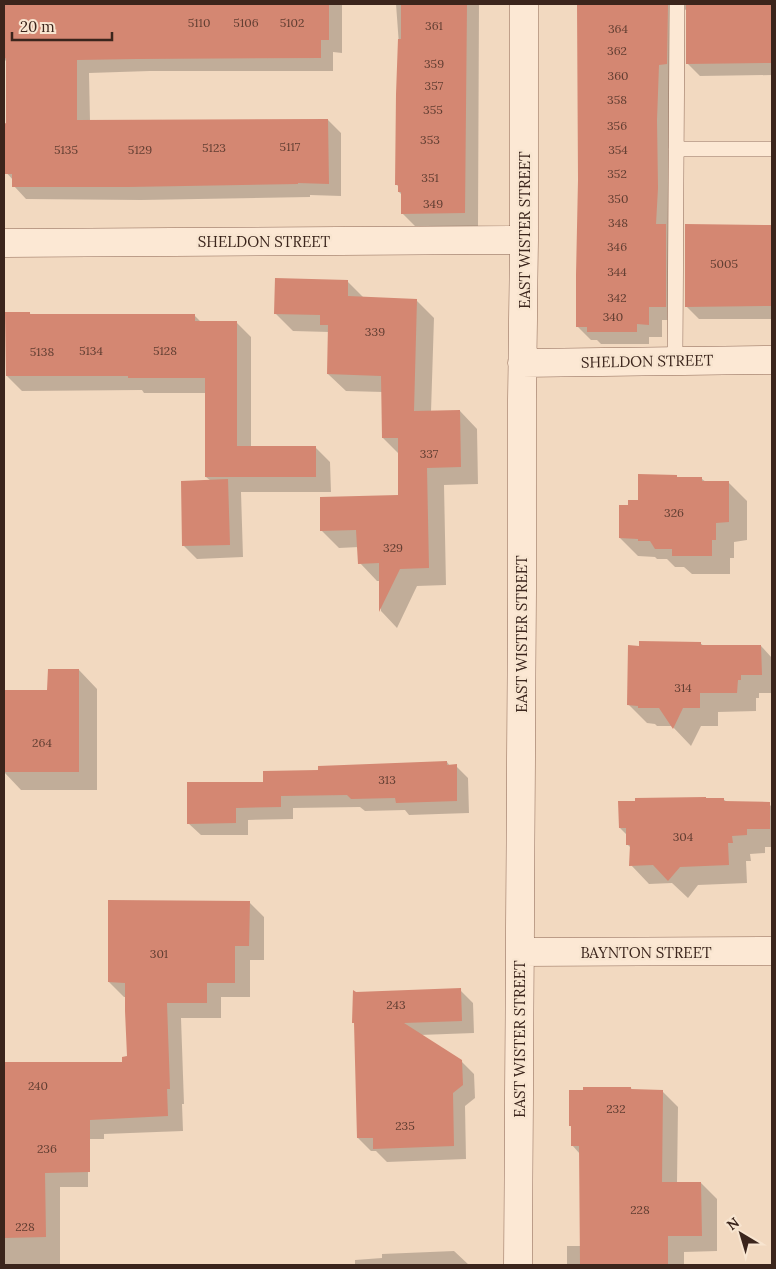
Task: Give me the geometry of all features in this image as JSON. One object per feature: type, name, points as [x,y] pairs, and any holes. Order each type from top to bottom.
[{"type":"street","name":"EAST WISTER STREET","points":[[518,1265],[524,4]]},
{"type":"street","name":"SHELDON STREET","points":[[4,243],[524,240]]},
{"type":"street","name":"SHELDON STREET","points":[[522,363],[772,360]]},
{"type":"street","name":"BAYNTON STREET","points":[[520,952],[772,951]]},
{"type":"lane","points":[[675,360],[677,4]]},
{"type":"lane","points":[[676,149],[772,148]]},
{"type":"building","points":[[4,4],[329,4],[329,40],[321,40],[321,58],[77,60],[77,120],[328,119],[329,184],[12,187],[12,174],[5,174],[4,171],[6,58],[4,59]]},
{"type":"building","points":[[401,4],[467,4],[465,213],[401,214],[401,192],[398,192],[398,185],[395,185],[396,94],[398,39],[401,39]]},
{"type":"building","points":[[577,4],[668,4],[667,64],[659,65],[656,224],[666,224],[666,307],[649,307],[649,325],[637,324],[637,332],[587,332],[587,327],[576,327],[578,180]]},
{"type":"building","points":[[686,4],[772,4],[772,63],[686,64]]},
{"type":"building","points":[[685,224],[772,225],[772,306],[685,307]]},
{"type":"building","points":[[275,278],[348,280],[348,296],[417,299],[414,411],[460,410],[461,467],[427,468],[429,568],[400,569],[379,612],[379,563],[358,564],[356,530],[320,531],[320,497],[398,495],[398,438],[382,438],[381,376],[327,374],[328,325],[320,325],[320,315],[274,314]]},
{"type":"building","points":[[5,312],[30,312],[30,314],[195,314],[195,321],[237,321],[237,446],[316,446],[316,477],[205,477],[205,378],[6,376]]},
{"type":"building","points":[[638,474],[702,477],[702,481],[729,481],[729,522],[716,523],[716,540],[712,540],[712,556],[672,556],[672,549],[655,549],[650,541],[619,538],[619,505],[628,505],[628,500],[638,500]]},
{"type":"building","points":[[228,479],[230,545],[182,546],[181,481]]},
{"type":"building","points":[[639,641],[701,642],[701,645],[761,645],[762,675],[741,675],[741,680],[738,680],[737,693],[700,693],[700,708],[683,708],[673,729],[659,708],[638,708],[638,706],[627,705],[628,645],[639,646]]},
{"type":"building","points":[[48,669],[79,669],[79,772],[4,772],[4,690],[47,690]]},
{"type":"building","points":[[447,761],[447,765],[457,764],[457,801],[396,803],[395,798],[351,799],[347,795],[281,796],[281,807],[236,808],[236,823],[187,824],[187,782],[263,782],[263,771],[318,770],[318,766]]},
{"type":"building","points":[[635,798],[724,798],[724,801],[770,802],[770,829],[747,829],[747,835],[732,836],[733,843],[728,843],[729,865],[680,867],[668,881],[653,865],[629,866],[630,845],[626,845],[626,828],[619,828],[618,801],[635,801]]},
{"type":"building","points":[[108,900],[250,901],[249,946],[235,946],[235,983],[207,983],[207,1003],[167,1003],[170,1089],[167,1089],[168,1116],[90,1120],[90,1172],[45,1173],[46,1237],[4,1238],[4,1062],[122,1062],[122,1057],[127,1056],[125,983],[108,982]]},
{"type":"building","points":[[461,988],[462,1021],[404,1023],[462,1060],[463,1085],[453,1093],[454,1146],[373,1149],[373,1138],[357,1138],[354,1023],[352,1023],[353,990],[356,992]]},
{"type":"building","points":[[583,1087],[631,1087],[631,1089],[663,1090],[662,1182],[701,1182],[702,1236],[668,1236],[668,1265],[580,1265],[579,1146],[571,1146],[569,1090],[583,1090]]}]
